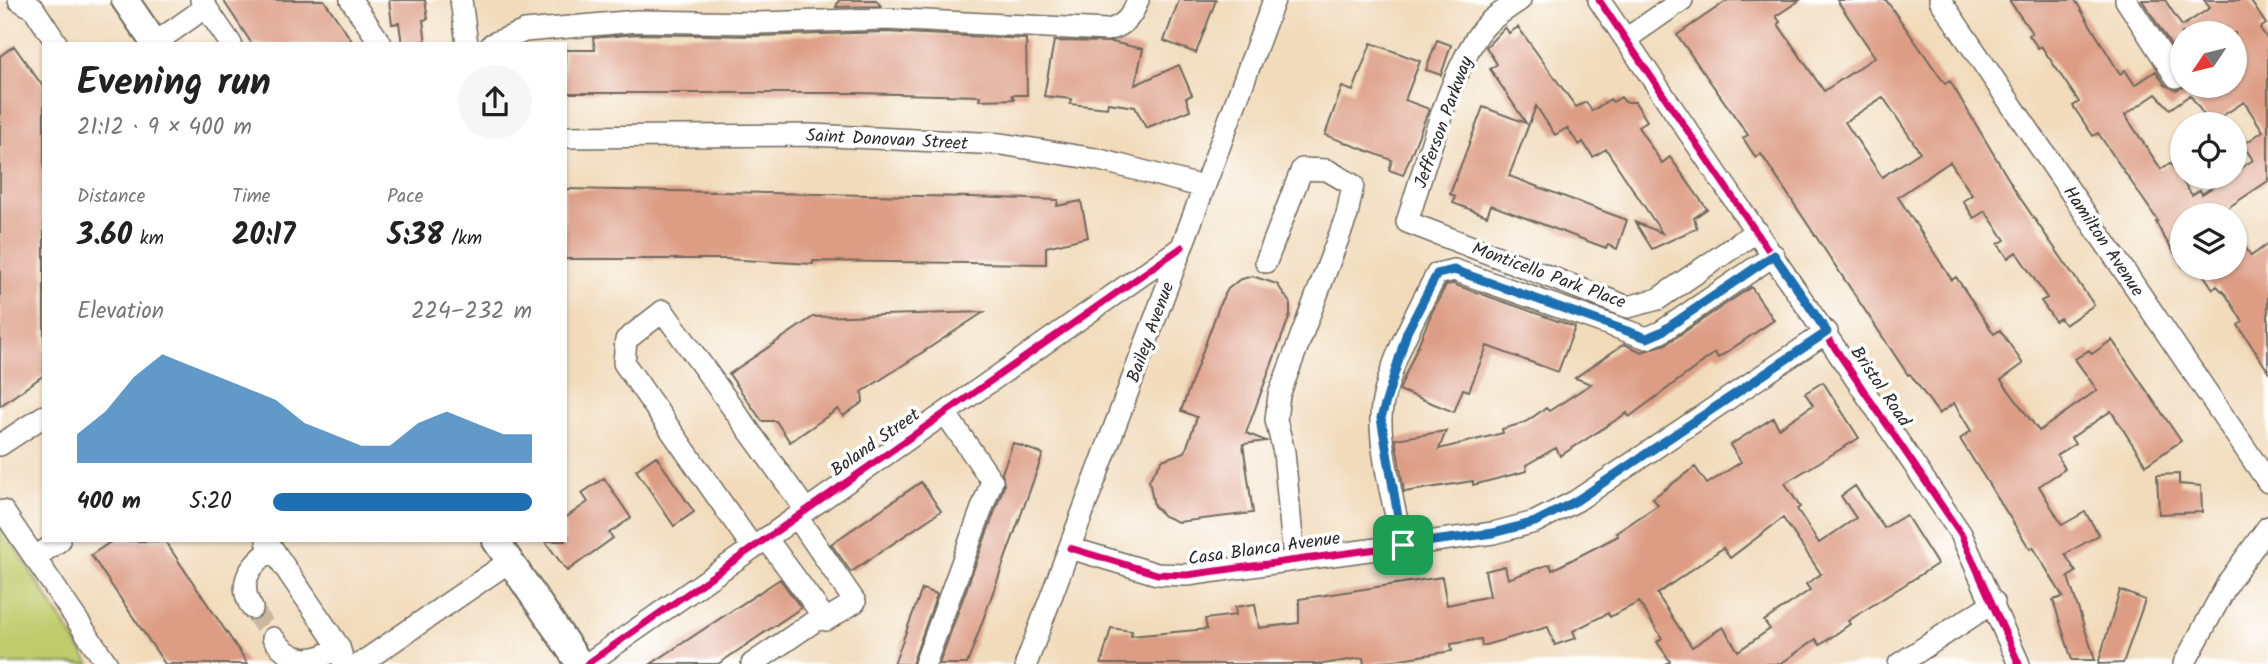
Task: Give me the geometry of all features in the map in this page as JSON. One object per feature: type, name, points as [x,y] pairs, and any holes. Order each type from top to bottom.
[{"type":"main road","points":[[125,0],[154,42]]},
{"type":"main road","points":[[503,551],[580,664]]},
{"type":"street","points":[[0,4],[5,0]]},
{"type":"street","points":[[19,0],[34,9],[56,42]]},
{"type":"street","points":[[351,0],[380,42]]},
{"type":"street","points":[[461,0],[467,42]]},
{"type":"street","points":[[497,42],[525,31],[638,21],[758,23],[885,19],[1107,30],[1118,28],[1133,13],[1138,0]]},
{"type":"street","name":"Bailey Avenue","points":[[1026,664],[1274,0]]},
{"type":"street","name":"Jefferson Parkway","points":[[1407,222],[1443,114],[1469,50],[1488,23],[1520,0]]},
{"type":"street","name":"Bristol Road","points":[[1599,0],[1827,332],[1961,534],[1994,602],[2019,664]]},
{"type":"street","points":[[1626,39],[1682,0]]},
{"type":"street","name":"Hamilton Avenue","points":[[1940,0],[2268,482]]},
{"type":"street","points":[[2126,0],[2170,69]]},
{"type":"street","points":[[156,42],[204,3],[230,42]]},
{"type":"street","name":"Saint Donovan Street","points":[[567,136],[810,135],[1000,144],[1096,159],[1204,187]]},
{"type":"street","points":[[1266,262],[1302,169],[1327,170],[1353,186],[1347,215],[1279,395],[1276,419],[1284,452],[1294,560]]},
{"type":"street","name":"Monticello Park Place","points":[[1407,222],[1628,307],[1658,299],[1757,231]]},
{"type":"street","name":"Boland Street","points":[[587,664],[1182,247]]},
{"type":"street","points":[[1403,545],[1381,418],[1407,332],[1437,274],[1454,270],[1647,338],[1661,332],[1774,255]]},
{"type":"street","points":[[663,311],[802,513],[855,602],[826,621],[760,543],[624,363],[626,340],[663,311]]},
{"type":"street","name":"Casa Blanca Avenue","points":[[1070,548],[1157,574],[1177,575],[1493,533],[1545,517],[1576,501],[1827,332]]},
{"type":"street","points":[[925,664],[992,481],[945,412]]},
{"type":"street","points":[[0,446],[42,417]]},
{"type":"street","points":[[0,513],[2,511],[107,664]]},
{"type":"street","points":[[2183,664],[2230,581],[2268,527]]},
{"type":"street","points":[[34,558],[58,542]]},
{"type":"street","points":[[252,608],[244,588],[246,574],[269,545],[342,656],[307,662],[292,657],[273,638]]},
{"type":"street","points":[[360,664],[503,551]]},
{"type":"street","points":[[1899,664],[1994,602]]},
{"type":"street","points":[[752,664],[822,616]]},
{"type":"green space","points":[[0,524],[90,664],[0,664]]},
{"type":"building","points":[[223,0],[324,0],[353,42],[251,42]]},
{"type":"building","points":[[389,0],[425,0],[428,19],[423,20],[426,42],[402,42],[399,23],[392,24]]},
{"type":"building","points":[[839,0],[876,0],[881,6],[836,7]]},
{"type":"building","points":[[1179,0],[1216,0],[1196,53],[1164,41]]},
{"type":"building","points":[[1728,0],[1800,0],[1776,16],[1780,22],[1778,24],[1824,91],[1875,57],[1837,0],[1886,0],[1945,84],[1950,81],[2018,195],[2094,305],[2065,325],[2060,318],[2055,321],[2041,301],[2047,298],[2016,252],[2008,258],[1998,244],[2005,240],[1985,211],[1974,218],[1963,201],[1972,195],[1950,162],[1898,197],[1952,280],[1956,277],[1994,334],[2000,330],[2023,364],[2001,380],[2039,431],[2097,390],[2075,359],[2089,350],[2092,354],[2112,340],[2181,441],[2146,465],[2111,411],[2071,438],[2075,444],[2057,455],[2065,469],[2039,486],[2062,525],[2085,512],[2099,535],[2065,554],[2076,572],[2068,577],[2095,660],[2072,660],[2053,600],[2063,597],[2033,547],[2030,549],[1960,439],[1971,431],[1954,403],[1939,414],[1910,374],[1908,375],[1761,154],[1756,158],[1743,138],[1748,135],[1677,35]],"holes":[[[1883,97],[1920,152],[1882,177],[1845,122]]]},
{"type":"building","points":[[2009,0],[2075,0],[2120,74],[2125,70],[2135,85],[2156,71],[2165,85],[2170,87],[2170,98],[2186,98],[2170,109],[2156,94],[2125,115],[2161,169],[2170,163],[2170,189],[2188,189],[2192,195],[2200,190],[2202,194],[2210,189],[2247,189],[2247,164],[2253,160],[2247,151],[2247,142],[2263,131],[2244,102],[2229,112],[2202,112],[2192,98],[2247,98],[2247,21],[2190,21],[2210,8],[2204,0],[2250,0],[2266,24],[2260,28],[2268,40],[2268,181],[2235,203],[2170,203],[2170,246],[2156,222],[2158,221],[2098,133],[2093,136],[2073,106],[2079,102],[2041,46],[2038,48],[2029,35],[2032,33]]},
{"type":"building","points":[[2142,0],[2165,0],[2179,21],[2170,21],[2170,44]]},
{"type":"building","points":[[1505,27],[1509,33],[1518,27],[1576,107],[1586,102],[1592,111],[1610,99],[1613,102],[1621,97],[1625,102],[1635,102],[1647,121],[1638,127],[1662,163],[1670,157],[1707,209],[1694,218],[1697,228],[1652,249],[1635,222],[1662,233],[1606,149],[1593,157],[1583,142],[1579,145],[1567,128],[1555,135],[1536,106],[1509,176],[1627,220],[1617,249],[1608,245],[1606,248],[1491,205],[1487,216],[1453,203],[1455,196],[1450,194],[1483,107],[1526,123],[1490,69],[1497,64],[1486,47]]},
{"type":"building","points":[[885,32],[1026,39],[1027,95],[1012,95],[1014,99],[979,100],[980,96],[856,93],[567,93],[567,50],[595,50],[593,38],[637,34],[758,36]]},
{"type":"building","points":[[1437,40],[1451,45],[1441,75],[1426,70]]},
{"type":"building","points":[[1054,41],[1112,42],[1143,49],[1135,85],[1179,65],[1192,95],[1186,98],[1190,110],[1146,128],[1135,107],[1108,103],[1107,108],[1070,104],[1072,99],[1044,96]]},
{"type":"building","points":[[1371,43],[1420,61],[1405,100],[1429,109],[1403,175],[1389,170],[1392,160],[1325,135],[1342,87],[1353,91]]},
{"type":"building","points":[[14,46],[42,85],[42,376],[0,406],[0,56]]},
{"type":"building","points":[[567,189],[1058,200],[1057,206],[1081,201],[1088,237],[1046,247],[1046,264],[813,261],[813,264],[725,259],[567,259]]},
{"type":"building","points":[[2268,244],[2268,371],[2238,325],[2243,322],[2226,295],[2217,286],[2213,289],[2207,280],[2247,280],[2247,250],[2251,256]]},
{"type":"building","points":[[1252,276],[1277,284],[1290,303],[1290,315],[1246,433],[1266,441],[1243,444],[1253,513],[1178,522],[1164,516],[1154,506],[1149,480],[1162,460],[1185,452],[1197,417],[1181,411],[1221,301],[1228,289],[1239,280]]},
{"type":"building","points":[[1453,284],[1575,327],[1558,372],[1487,346],[1469,391],[1463,389],[1454,412],[1399,390],[1432,312],[1446,285]]},
{"type":"building","points":[[1751,287],[1774,320],[1718,358],[1715,353],[1629,417],[1627,413],[1560,456],[1556,448],[1526,465],[1527,471],[1473,485],[1473,481],[1404,492],[1395,439],[1446,431],[1439,449],[1503,433],[1502,429],[1524,423],[1546,408],[1549,411],[1591,384],[1575,378],[1624,344],[1642,352],[1666,344]]},
{"type":"building","points":[[984,312],[862,392],[863,402],[843,416],[838,409],[790,442],[776,421],[762,421],[729,374],[813,317]]},
{"type":"building","points":[[1823,382],[1859,438],[1785,483],[1800,507],[1797,509],[1819,543],[1856,518],[1841,496],[1855,486],[1884,528],[1906,515],[1937,564],[1848,621],[1850,624],[1820,645],[1816,639],[1780,664],[1666,664],[1670,661],[1657,642],[1662,638],[1639,602],[1610,617],[1608,613],[1573,631],[1576,638],[1555,645],[1548,627],[1482,646],[1481,639],[1451,644],[1452,651],[1368,664],[1364,664],[1363,658],[1323,664],[1101,664],[1111,628],[1132,631],[1131,636],[1207,629],[1205,619],[1236,615],[1235,607],[1255,604],[1259,628],[1299,623],[1299,599],[1442,577],[1447,605],[1490,596],[1485,571],[1505,566],[1508,579],[1550,564],[1552,570],[1618,536],[1616,533],[1658,505],[1653,498],[1695,467],[1707,484],[1741,462],[1730,445],[1773,418],[1779,428],[1813,405],[1805,393]],"holes":[[[1783,518],[1821,574],[1806,584],[1810,590],[1764,621],[1770,629],[1738,651],[1723,627],[1692,647],[1657,594],[1723,548],[1730,558]]]},
{"type":"building","points":[[1013,443],[1043,454],[967,664],[939,664],[1004,486],[1002,473]]},
{"type":"building","points":[[656,456],[694,512],[674,526],[636,470]]},
{"type":"building","points":[[2179,474],[2179,484],[2201,486],[2202,512],[2159,514],[2157,475]]},
{"type":"building","points":[[604,478],[631,518],[609,533],[613,538],[567,571],[546,542],[567,542],[567,517],[588,502],[582,493]]},
{"type":"building","points":[[921,482],[941,511],[851,572],[831,544]]},
{"type":"building","points":[[110,542],[166,542],[248,664],[165,664],[91,555]]},
{"type":"building","points":[[780,579],[801,608],[718,664],[651,664]]},
{"type":"building","points":[[922,589],[937,594],[912,664],[894,664]]},
{"type":"building","points":[[2120,590],[2145,600],[2123,663],[2098,664]]},
{"type":"tunnel","points":[[252,608],[273,638]]},
{"type":"cycle path","points":[[1599,0],[1961,534],[2019,664]]},
{"type":"cycle path","points":[[587,664],[1182,247]]},
{"type":"cycle path","points":[[1070,548],[1157,574],[1187,575],[1493,533],[1535,522],[1576,501],[1827,332]]},
{"type":"route","points":[[1774,255],[1827,332],[1576,501],[1535,522],[1493,533],[1403,545],[1393,504],[1381,418],[1392,374],[1407,332],[1437,274],[1454,270],[1647,338],[1661,332],[1741,280],[1774,255]]}]
